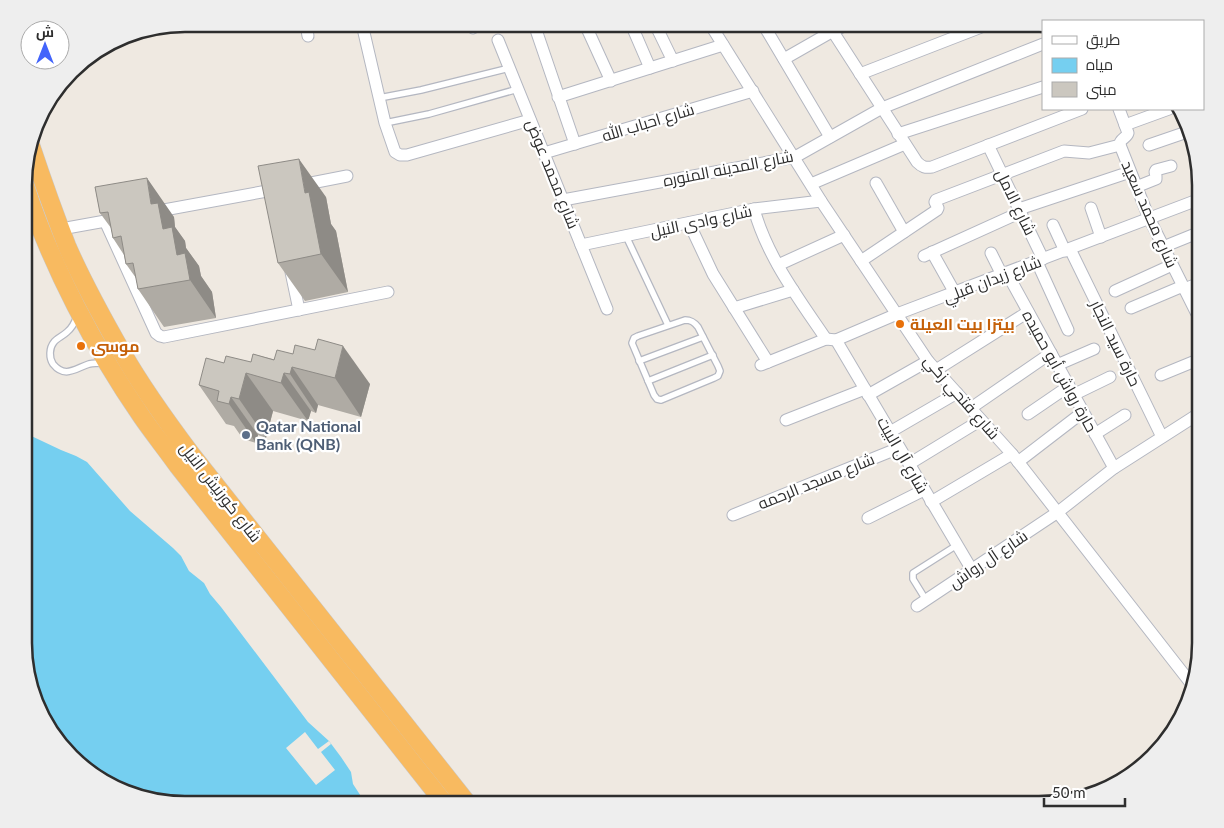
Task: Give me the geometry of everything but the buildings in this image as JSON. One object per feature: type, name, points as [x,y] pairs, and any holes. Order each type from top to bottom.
[{"type":"highway","name":"شارع كورنيش النيل","points":[[35,159],[68,248],[123,355],[156,406],[197,462],[461,796]]},
{"type":"highway","name":"شارع كورنيش النيل","points":[[32,204],[52,254],[78,308],[108,364],[141,416],[178,466],[438,796]]},
{"type":"street","points":[[635,32],[650,68]]},
{"type":"street","points":[[659,32],[673,61]]},
{"type":"street","name":"شارع فتحي زكي","points":[[715,32],[844,236],[928,361],[1015,458],[1187,679]]},
{"type":"street","points":[[768,32],[830,137]]},
{"type":"street","points":[[784,59],[824,32]]},
{"type":"street","points":[[833,32],[917,162],[926,168],[1079,110]]},
{"type":"street","points":[[860,74],[968,32]]},
{"type":"street","points":[[364,33],[385,123],[394,152],[400,155],[407,155],[530,120]]},
{"type":"street","name":"شارع محمد عوض","points":[[537,33],[574,144]]},
{"type":"street","points":[[589,33],[611,81]]},
{"type":"street","name":"شارع محمد عوض","points":[[498,40],[607,309]]},
{"type":"street","name":"شارع المدينه المنوره","points":[[563,200],[794,157],[882,108],[1042,44]]},
{"type":"street","points":[[558,97],[723,45]]},
{"type":"street","points":[[811,184],[902,139],[1042,87]]},
{"type":"street","name":"شارع احباب الله","points":[[544,154],[753,91]]},
{"type":"street","points":[[1119,110],[1125,125],[1166,110]]},
{"type":"street","name":"شارع محمد سعيد","points":[[1125,125],[1128,134],[1121,141],[1120,145],[1130,172],[1163,248],[1191,303]]},
{"type":"street","points":[[1149,145],[1182,134]]},
{"type":"street","name":"شارع الامل","points":[[988,145],[1020,210],[1068,330]]},
{"type":"street","points":[[861,261],[938,209],[936,200],[1064,151],[1090,153],[1120,145]]},
{"type":"street","points":[[1136,187],[1156,179],[1156,170],[1171,166]]},
{"type":"street","points":[[955,293],[928,254],[1020,210],[1130,172]]},
{"type":"street","points":[[142,214],[275,194],[347,176]]},
{"type":"street","points":[[876,183],[904,232]]},
{"type":"street","name":"شارع وادى النيل","points":[[581,245],[754,209],[821,200]]},
{"type":"street","name":"شارع زيدان قبلي","points":[[734,308],[765,364],[1191,202]]},
{"type":"street","points":[[1090,208],[1102,237]]},
{"type":"street","name":"شارع آل البيت","points":[[754,209],[758,225],[793,290],[831,339],[867,392],[972,570]]},
{"type":"street","points":[[61,229],[124,217]]},
{"type":"street","points":[[105,221],[156,333],[160,336],[164,337],[388,292]]},
{"type":"street","points":[[689,223],[713,274],[734,308],[793,290]]},
{"type":"street","name":"حارة سيد النجار","points":[[1053,225],[1068,250],[1162,437]]},
{"type":"street","points":[[778,265],[844,236]]},
{"type":"street","points":[[1163,248],[1191,236]]},
{"type":"street","name":"حارة رواش أبو حميده","points":[[991,253],[1028,312],[1114,468]]},
{"type":"street","points":[[290,264],[299,310]]},
{"type":"street","points":[[1116,291],[1172,265]]},
{"type":"street","points":[[1131,308],[1191,285]]},
{"type":"street","points":[[936,370],[1028,312]]},
{"type":"street","points":[[1057,366],[1094,349]]},
{"type":"street","points":[[971,408],[1051,353]]},
{"type":"street","points":[[786,420],[867,392],[928,361]]},
{"type":"street","points":[[1161,375],[1191,363]]},
{"type":"street","points":[[1028,414],[1071,390],[1110,377]]},
{"type":"street","points":[[890,432],[957,393]]},
{"type":"street","points":[[931,502],[1015,458],[1083,412]]},
{"type":"street","points":[[1095,434],[1125,415]]},
{"type":"street","points":[[1058,512],[1114,468],[1191,419]]},
{"type":"street","points":[[909,464],[981,420]]},
{"type":"street","name":"شارع مسجد الرحمه","points":[[733,515],[899,448]]},
{"type":"street","points":[[868,518],[924,490]]},
{"type":"street","name":"شارع آل رواش","points":[[922,603],[1058,512]]},
{"type":"lane","points":[[379,98],[429,89],[510,68]]},
{"type":"lane","points":[[385,123],[438,112],[518,89]]},
{"type":"lane","points":[[626,236],[668,325]]},
{"type":"lane","points":[[78,308],[72,327],[54,341],[51,347],[50,353],[54,365],[65,372],[71,372],[91,364],[108,364]]},
{"type":"lane","points":[[685,320],[695,323],[703,337],[720,371],[718,376],[661,400],[656,399],[632,343],[634,338],[685,320]]},
{"type":"lane","points":[[639,361],[703,337]]},
{"type":"lane","points":[[648,381],[713,355]]},
{"type":"lane","points":[[922,603],[913,579],[913,573],[957,545]]},
{"type":"water","points":[[32,436],[87,462],[130,511],[181,556],[189,571],[204,583],[210,594],[308,722],[329,741],[351,772],[353,784],[361,796],[185,796],[165,794],[146,790],[118,780],[84,758],[70,744],[58,728],[44,701],[34,663],[32,643]]},
{"type":"pier","points":[[305,732],[318,749],[329,741],[331,744],[321,752],[335,770],[316,785],[286,748]]},
{"type":"place","name":"بيتزا بيت العيلة","points":[[900,324]]},
{"type":"place","name":"موسى","points":[[81,346]]},
{"type":"place","name":"Qatar National Bank (QNB)","points":[[246,435]]}]
